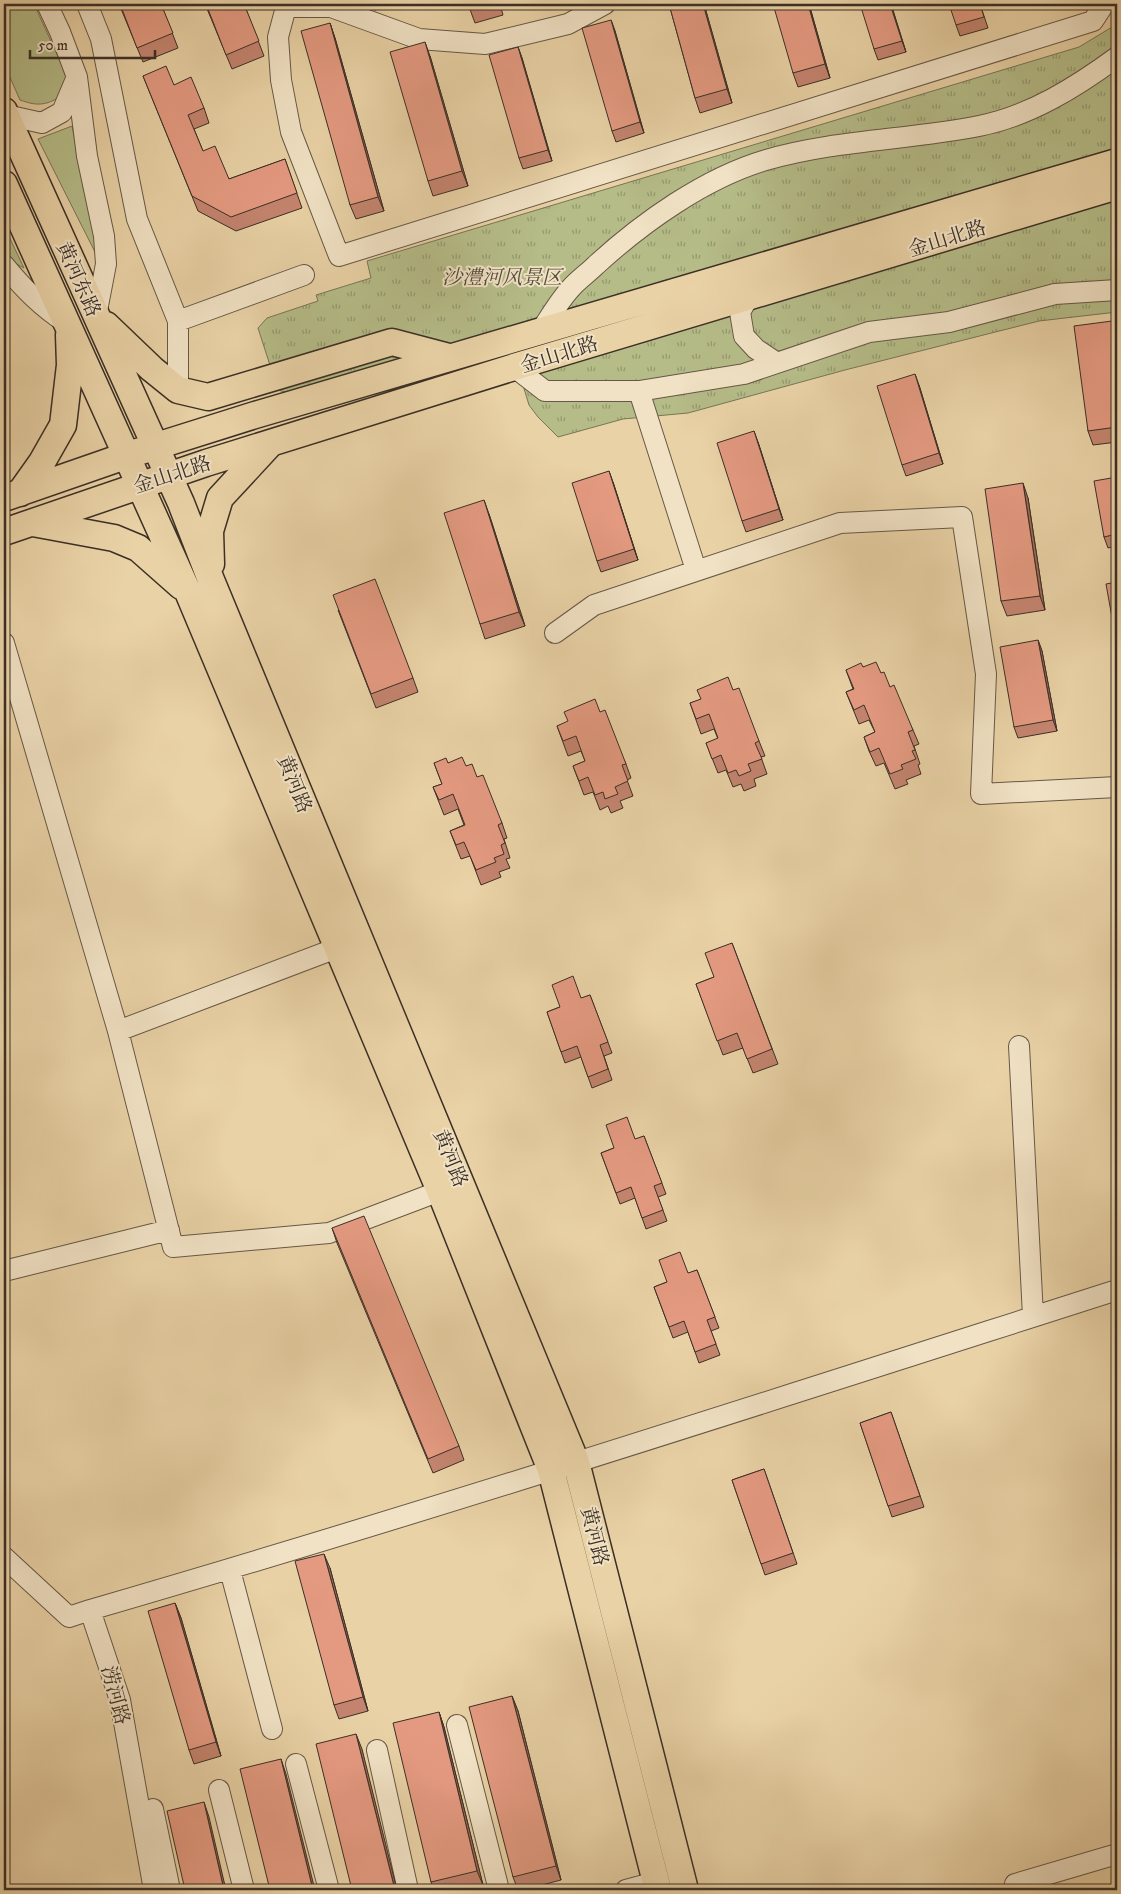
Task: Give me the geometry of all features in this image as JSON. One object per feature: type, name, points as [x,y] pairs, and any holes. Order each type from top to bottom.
[{"type":"main road","name":"黄河东路","points":[[5,113],[155,446]]},
{"type":"main road","name":"金山北路","points":[[12,495],[155,446],[450,357],[1117,162]]},
{"type":"main road","name":"黄河东路","points":[[4,184],[128,455]]},
{"type":"main road","name":"金山北路","points":[[4,532],[169,475],[514,367],[1117,186]]},
{"type":"main road","points":[[96,316],[152,369],[178,390],[208,397],[392,342],[450,357]]},
{"type":"main road","points":[[12,495],[42,462],[63,425],[70,365],[68,325]]},
{"type":"main road","points":[[211,580],[210,531],[220,498],[270,444]]},
{"type":"main road","name":"黄河路","points":[[155,446],[169,475],[211,580],[349,943],[440,1191],[551,1470],[657,1886]]},
{"type":"main road","name":"黄河路","points":[[128,455],[188,592],[349,943],[576,1462],[685,1890]]},
{"type":"main road","points":[[32,523],[114,538],[138,548],[188,592]]},
{"type":"street","points":[[47,4],[77,77],[87,156],[104,236],[106,264],[96,316]]},
{"type":"street","points":[[86,4],[101,39],[137,218],[178,321],[178,390]]},
{"type":"street","points":[[605,4],[568,24],[485,44],[418,39],[331,7],[285,5],[278,37],[281,80],[291,132],[339,256],[1092,21],[1104,4]]},
{"type":"street","points":[[540,332],[571,288],[612,250],[669,208],[726,175],[766,160],[823,148],[980,126],[1023,112],[1052,99],[1092,76],[1117,58]]},
{"type":"street","points":[[5,113],[42,123],[62,112],[77,77]]},
{"type":"street","points":[[4,265],[21,286],[48,312],[68,325]]},
{"type":"street","points":[[178,321],[304,276]]},
{"type":"street","points":[[514,367],[544,391],[638,390],[744,374],[869,332],[949,322],[1055,294],[1117,290]]},
{"type":"street","points":[[748,298],[740,312],[744,336],[756,349],[777,363]]},
{"type":"street","points":[[638,390],[696,570]]},
{"type":"street","points":[[555,633],[594,605],[840,523],[962,517],[986,674],[981,794],[1117,787]]},
{"type":"street","points":[[4,643],[118,1031],[173,1247],[329,1233],[440,1191]]},
{"type":"street","points":[[118,1031],[349,943]]},
{"type":"street","points":[[1019,1046],[1033,1316]]},
{"type":"street","points":[[4,1271],[169,1230]]},
{"type":"street","points":[[7,1563],[69,1617],[230,1570],[551,1470],[1117,1290]]},
{"type":"street","points":[[230,1570],[272,1730]]},
{"type":"street","name":"涝河路","points":[[90,1610],[120,1700],[154,1890]]},
{"type":"street","points":[[457,1725],[499,1890]]},
{"type":"street","points":[[377,1750],[408,1890]]},
{"type":"street","points":[[296,1764],[329,1890]]},
{"type":"street","points":[[219,1790],[244,1890]]},
{"type":"street","points":[[153,1809],[170,1890]]},
{"type":"street","points":[[1017,1890],[1015,1884],[1117,1854]]},
{"type":"street","points":[[626,1890],[657,1886]]},
{"type":"green space","points":[[4,4],[34,4],[66,74],[64,94],[53,101],[33,104],[20,100],[4,64]]},
{"type":"green space","name":"沙澧河风景区","points":[[1117,24],[1117,312],[1039,321],[845,370],[688,413],[623,419],[558,437],[529,405],[507,333],[295,395],[278,390],[258,328],[267,318],[318,301],[316,295],[371,278],[367,261],[1079,47]]},
{"type":"green space","points":[[72,126],[97,244],[96,254],[38,139]]},
{"type":"green space","points":[[4,226],[24,268],[11,260],[5,252]]},
{"type":"building","points":[[120,4],[161,4],[173,33],[137,48]]},
{"type":"building","points":[[206,4],[244,4],[259,41],[226,55]]},
{"type":"building","points":[[468,4],[486,4],[470,9]]},
{"type":"building","points":[[669,4],[703,4],[727,89],[695,98]]},
{"type":"building","points":[[773,4],[808,4],[825,64],[793,73]]},
{"type":"building","points":[[860,4],[890,4],[902,41],[874,49]]},
{"type":"building","points":[[949,4],[980,4],[984,17],[956,25]]},
{"type":"building","points":[[611,20],[640,122],[612,131],[582,28]]},
{"type":"building","points":[[330,23],[378,197],[350,205],[301,31]]},
{"type":"building","points":[[425,42],[462,171],[428,181],[390,52]]},
{"type":"building","points":[[518,47],[548,150],[519,158],[489,55]]},
{"type":"building","points":[[166,66],[174,85],[191,77],[204,108],[188,115],[203,151],[215,146],[229,179],[285,159],[297,193],[231,217],[192,196],[143,76]]},
{"type":"building","points":[[1112,321],[1117,361],[1117,427],[1088,431],[1074,326]]},
{"type":"building","points":[[915,374],[939,453],[902,465],[877,386]]},
{"type":"building","points":[[754,431],[779,509],[742,521],[717,443]]},
{"type":"building","points":[[609,471],[634,549],[597,561],[572,483]]},
{"type":"building","points":[[1117,477],[1117,534],[1104,537],[1094,481]]},
{"type":"building","points":[[1023,483],[1040,596],[1001,601],[985,489]]},
{"type":"building","points":[[484,500],[519,612],[480,624],[444,513]]},
{"type":"building","points":[[375,579],[413,678],[371,694],[333,595]]},
{"type":"building","points":[[1117,582],[1117,640],[1116,640],[1106,584]]},
{"type":"building","points":[[1038,640],[1053,720],[1014,727],[1000,647]]},
{"type":"building","points":[[876,662],[881,673],[884,672],[890,687],[894,685],[913,730],[908,732],[915,750],[912,751],[916,759],[901,765],[903,769],[890,774],[879,748],[870,752],[864,737],[875,732],[864,705],[854,710],[846,692],[854,689],[846,670],[861,663],[863,667]]},
{"type":"building","points":[[728,677],[733,690],[739,688],[759,741],[755,743],[762,759],[748,764],[751,771],[739,776],[736,770],[728,773],[721,755],[712,759],[706,743],[718,738],[709,714],[696,719],[690,703],[701,699],[697,690]]},
{"type":"building","points":[[595,699],[600,712],[605,710],[626,764],[622,765],[628,781],[615,787],[618,794],[605,799],[603,792],[595,795],[588,777],[579,781],[573,766],[585,761],[576,736],[563,741],[557,726],[568,721],[564,712]]},
{"type":"building","points":[[462,757],[466,766],[472,764],[477,777],[483,775],[502,823],[498,825],[505,843],[501,845],[504,854],[494,858],[496,862],[476,870],[464,842],[456,845],[450,831],[465,825],[453,794],[439,800],[433,787],[442,784],[434,763],[446,758],[448,763]]},
{"type":"building","points":[[732,943],[772,1049],[747,1059],[737,1033],[717,1041],[696,984],[714,977],[705,953]]},
{"type":"building","points":[[573,976],[581,998],[590,995],[608,1042],[600,1045],[608,1069],[588,1077],[577,1046],[561,1052],[547,1012],[560,1007],[552,985]]},
{"type":"building","points":[[627,1117],[635,1139],[644,1136],[662,1183],[654,1186],[663,1210],[642,1218],[631,1187],[616,1193],[601,1153],[614,1148],[606,1125]]},
{"type":"building","points":[[364,1216],[459,1446],[428,1459],[332,1228]]},
{"type":"building","points":[[680,1252],[688,1273],[697,1270],[715,1317],[707,1320],[716,1344],[695,1352],[684,1321],[669,1327],[654,1287],[667,1282],[659,1260]]},
{"type":"building","points":[[891,1412],[920,1496],[888,1506],[860,1423]]},
{"type":"building","points":[[764,1469],[793,1553],[761,1564],[732,1480]]},
{"type":"building","points":[[324,1554],[363,1697],[334,1705],[295,1561]]},
{"type":"building","points":[[175,1603],[216,1742],[189,1750],[148,1611]]},
{"type":"building","points":[[512,1696],[556,1866],[513,1877],[469,1707]]},
{"type":"building","points":[[439,1712],[477,1871],[431,1882],[393,1723]]},
{"type":"building","points":[[356,1734],[395,1890],[352,1890],[316,1744]]},
{"type":"building","points":[[281,1759],[313,1890],[270,1890],[240,1769]]},
{"type":"building","points":[[204,1802],[224,1890],[185,1890],[167,1811]]}]
